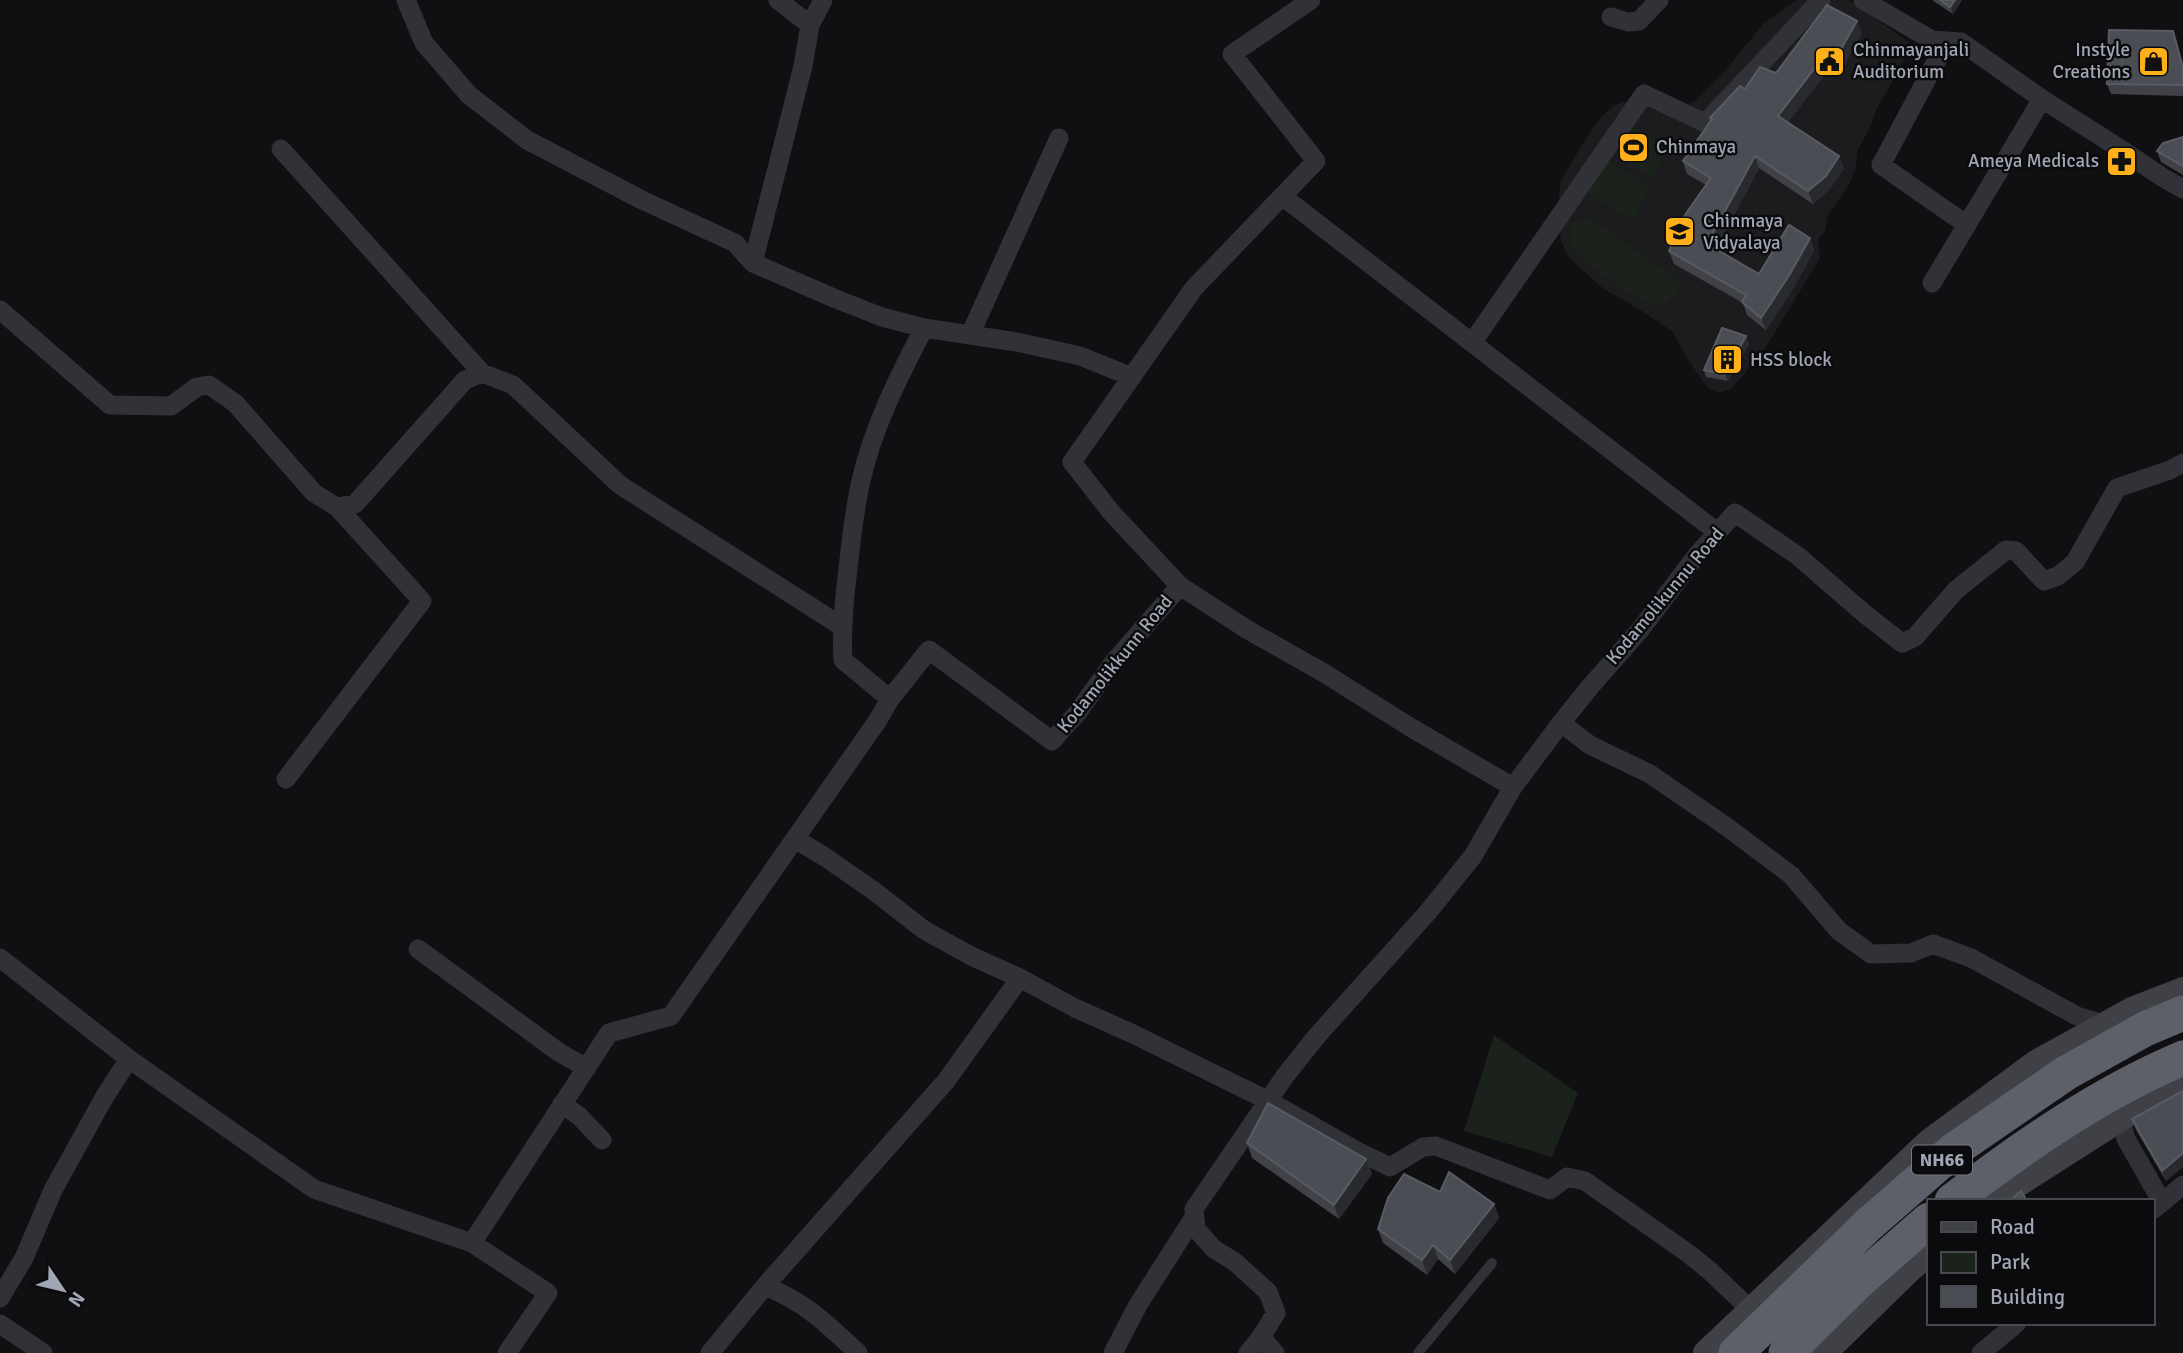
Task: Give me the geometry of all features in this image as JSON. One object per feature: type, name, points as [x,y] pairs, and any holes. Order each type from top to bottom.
[{"type":"highway","name":"NH66","points":[[1736,1353],[1868,1224],[1954,1150],[2066,1073],[2146,1029],[2183,1013]]},
{"type":"highway","name":"NH66","points":[[1955,1199],[2053,1128],[2142,1075],[2183,1058]]},
{"type":"highway","points":[[1786,1353],[1858,1282],[1927,1222]]},
{"type":"street","points":[[405,0],[424,43],[460,85],[527,141],[642,200],[735,243],[753,263],[883,317],[925,328],[1017,342],[1080,356],[1132,377]]},
{"type":"street","points":[[778,0],[810,25]]},
{"type":"street","points":[[753,263],[803,66],[810,25],[823,0]]},
{"type":"street","points":[[1180,586],[1111,512],[1072,462],[1194,288],[1315,161],[1232,54],[1311,0]]},
{"type":"street","points":[[1611,18],[1628,22],[1639,21],[1658,0]]},
{"type":"street","points":[[1472,343],[1644,94],[1706,123],[1821,0]]},
{"type":"street","points":[[1863,0],[1932,40],[1961,42],[2042,99],[2183,189]]},
{"type":"street","points":[[1947,41],[1881,165],[1967,225]]},
{"type":"street","points":[[1932,283],[2042,99]]},
{"type":"street","points":[[970,335],[1059,138]]},
{"type":"street","points":[[281,149],[482,373],[513,385],[620,485],[841,626]]},
{"type":"street","points":[[1282,196],[1717,532]]},
{"type":"street","points":[[0,310],[110,405],[171,406],[197,387],[209,385],[220,391],[235,403],[314,493],[337,507],[422,601],[286,779]]},
{"type":"street","points":[[472,1243],[609,1033],[671,1016],[890,699],[843,660],[841,626],[860,483],[881,417],[925,328]]},
{"type":"street","points":[[337,507],[355,504],[465,380],[482,373]]},
{"type":"street","name":"Kodamolikunnu Road","points":[[1561,723],[1640,631],[1697,555],[1735,513],[1798,556],[1902,643],[1915,637],[1956,590],[2006,550],[2016,551],[2043,581],[2058,576],[2076,562],[2117,488],[2183,463]]},
{"type":"street","name":"Kodamolikkunn Road","points":[[890,699],[929,650],[1052,741],[1078,712],[1113,663],[1180,586],[1248,630],[1513,787]]},
{"type":"street","points":[[1248,1353],[1276,1313],[1268,1292],[1235,1262],[1214,1249],[1196,1229],[1194,1209],[1285,1076],[1316,1037],[1428,912],[1473,856],[1513,787],[1561,723],[1590,745],[1650,774],[1727,827],[1791,875],[1839,931],[1871,954],[1911,953],[1933,944],[1971,958],[2077,1016],[2106,1025]]},
{"type":"street","points":[[795,839],[825,856],[924,930],[1075,1008],[1269,1101],[1390,1167],[1423,1146],[1436,1146],[1550,1190],[1567,1177],[1585,1181],[1689,1254],[1751,1310]]},
{"type":"street","points":[[418,949],[559,1054],[587,1068]]},
{"type":"street","points":[[0,958],[129,1059],[314,1189],[472,1243],[548,1293],[507,1353]]},
{"type":"street","points":[[709,1353],[946,1080],[1020,978]]},
{"type":"street","points":[[1706,1353],[1929,1142],[2036,1063],[2134,1009],[2183,990]]},
{"type":"street","points":[[0,1298],[24,1258],[52,1190],[129,1059]]},
{"type":"street","points":[[1998,1199],[2120,1118],[2183,1084]]},
{"type":"street","points":[[562,1104],[579,1116],[602,1140]]},
{"type":"street","points":[[2120,1118],[2126,1139],[2155,1199]]},
{"type":"street","points":[[2158,1206],[2183,1185]]},
{"type":"street","points":[[1113,1353],[1138,1305],[1194,1217]]},
{"type":"street","points":[[1824,1353],[1927,1256]]},
{"type":"street","points":[[765,1286],[790,1296],[817,1315],[858,1353]]},
{"type":"street","points":[[1981,1353],[2015,1325]]},
{"type":"street","points":[[1,1326],[32,1350]]},
{"type":"street","points":[[1261,1337],[1275,1353]]},
{"type":"lane","points":[[1418,1353],[1492,1263]]},
{"type":"shaded area","points":[[1797,0],[1849,0],[1913,45],[1876,110],[1857,152],[1856,167],[1849,185],[1828,215],[1825,231],[1818,240],[1820,258],[1755,361],[1731,389],[1718,393],[1706,386],[1672,331],[1604,289],[1568,257],[1558,223],[1560,182],[1585,140],[1602,116],[1613,106],[1623,102],[1676,111],[1695,101],[1723,73],[1765,22]]},
{"type":"green space","name":"Chinmaya","points":[[1617,117],[1667,149],[1652,177],[1599,145]]},
{"type":"green space","points":[[1593,153],[1651,186],[1633,221],[1572,184]]},
{"type":"green space","points":[[1592,219],[1683,284],[1667,302],[1654,307],[1632,295],[1571,249],[1572,222]]},
{"type":"green space","points":[[1494,1035],[1578,1093],[1552,1157],[1464,1131]]},
{"type":"building","points":[[1940,0],[1955,0],[1950,7]]},
{"type":"building","points":[[1827,5],[1857,21],[1833,63],[1821,60],[1778,116],[1839,156],[1826,176],[1808,191],[1755,156],[1707,244],[1759,274],[1789,225],[1810,238],[1761,318],[1742,302],[1746,295],[1669,251],[1685,215],[1711,178],[1683,161],[1712,119],[1710,118],[1740,86],[1745,89],[1760,67],[1776,73]]},
{"type":"building","points":[[2109,30],[2173,31],[2183,68],[2183,85],[2107,84]]},
{"type":"building","points":[[2183,137],[2183,166],[2157,151],[2163,143]]},
{"type":"building","name":"HSS block","points":[[1722,328],[1746,336],[1725,374],[1704,370]]},
{"type":"building","points":[[2183,1091],[2183,1153],[2162,1171],[2132,1119]]},
{"type":"building","points":[[1268,1103],[1366,1159],[1334,1205],[1247,1143]]},
{"type":"building","points":[[1449,1172],[1494,1204],[1450,1260],[1433,1245],[1422,1260],[1378,1229],[1388,1198],[1404,1174],[1440,1192]]},
{"type":"building","points":[[2021,1191],[2026,1199],[2011,1199]]},
{"type":"place","name":"Chinmayanjali Auditorium","points":[[1830,61]]},
{"type":"place","name":"Instyle Creations","points":[[2153,61]]},
{"type":"place","name":"Chinmaya","points":[[1633,147]]},
{"type":"place","name":"Ameya Medicals","points":[[2122,161]]},
{"type":"place","name":"Chinmaya Vidyalaya","points":[[1680,232]]},
{"type":"place","name":"HSS block","points":[[1727,360]]}]
